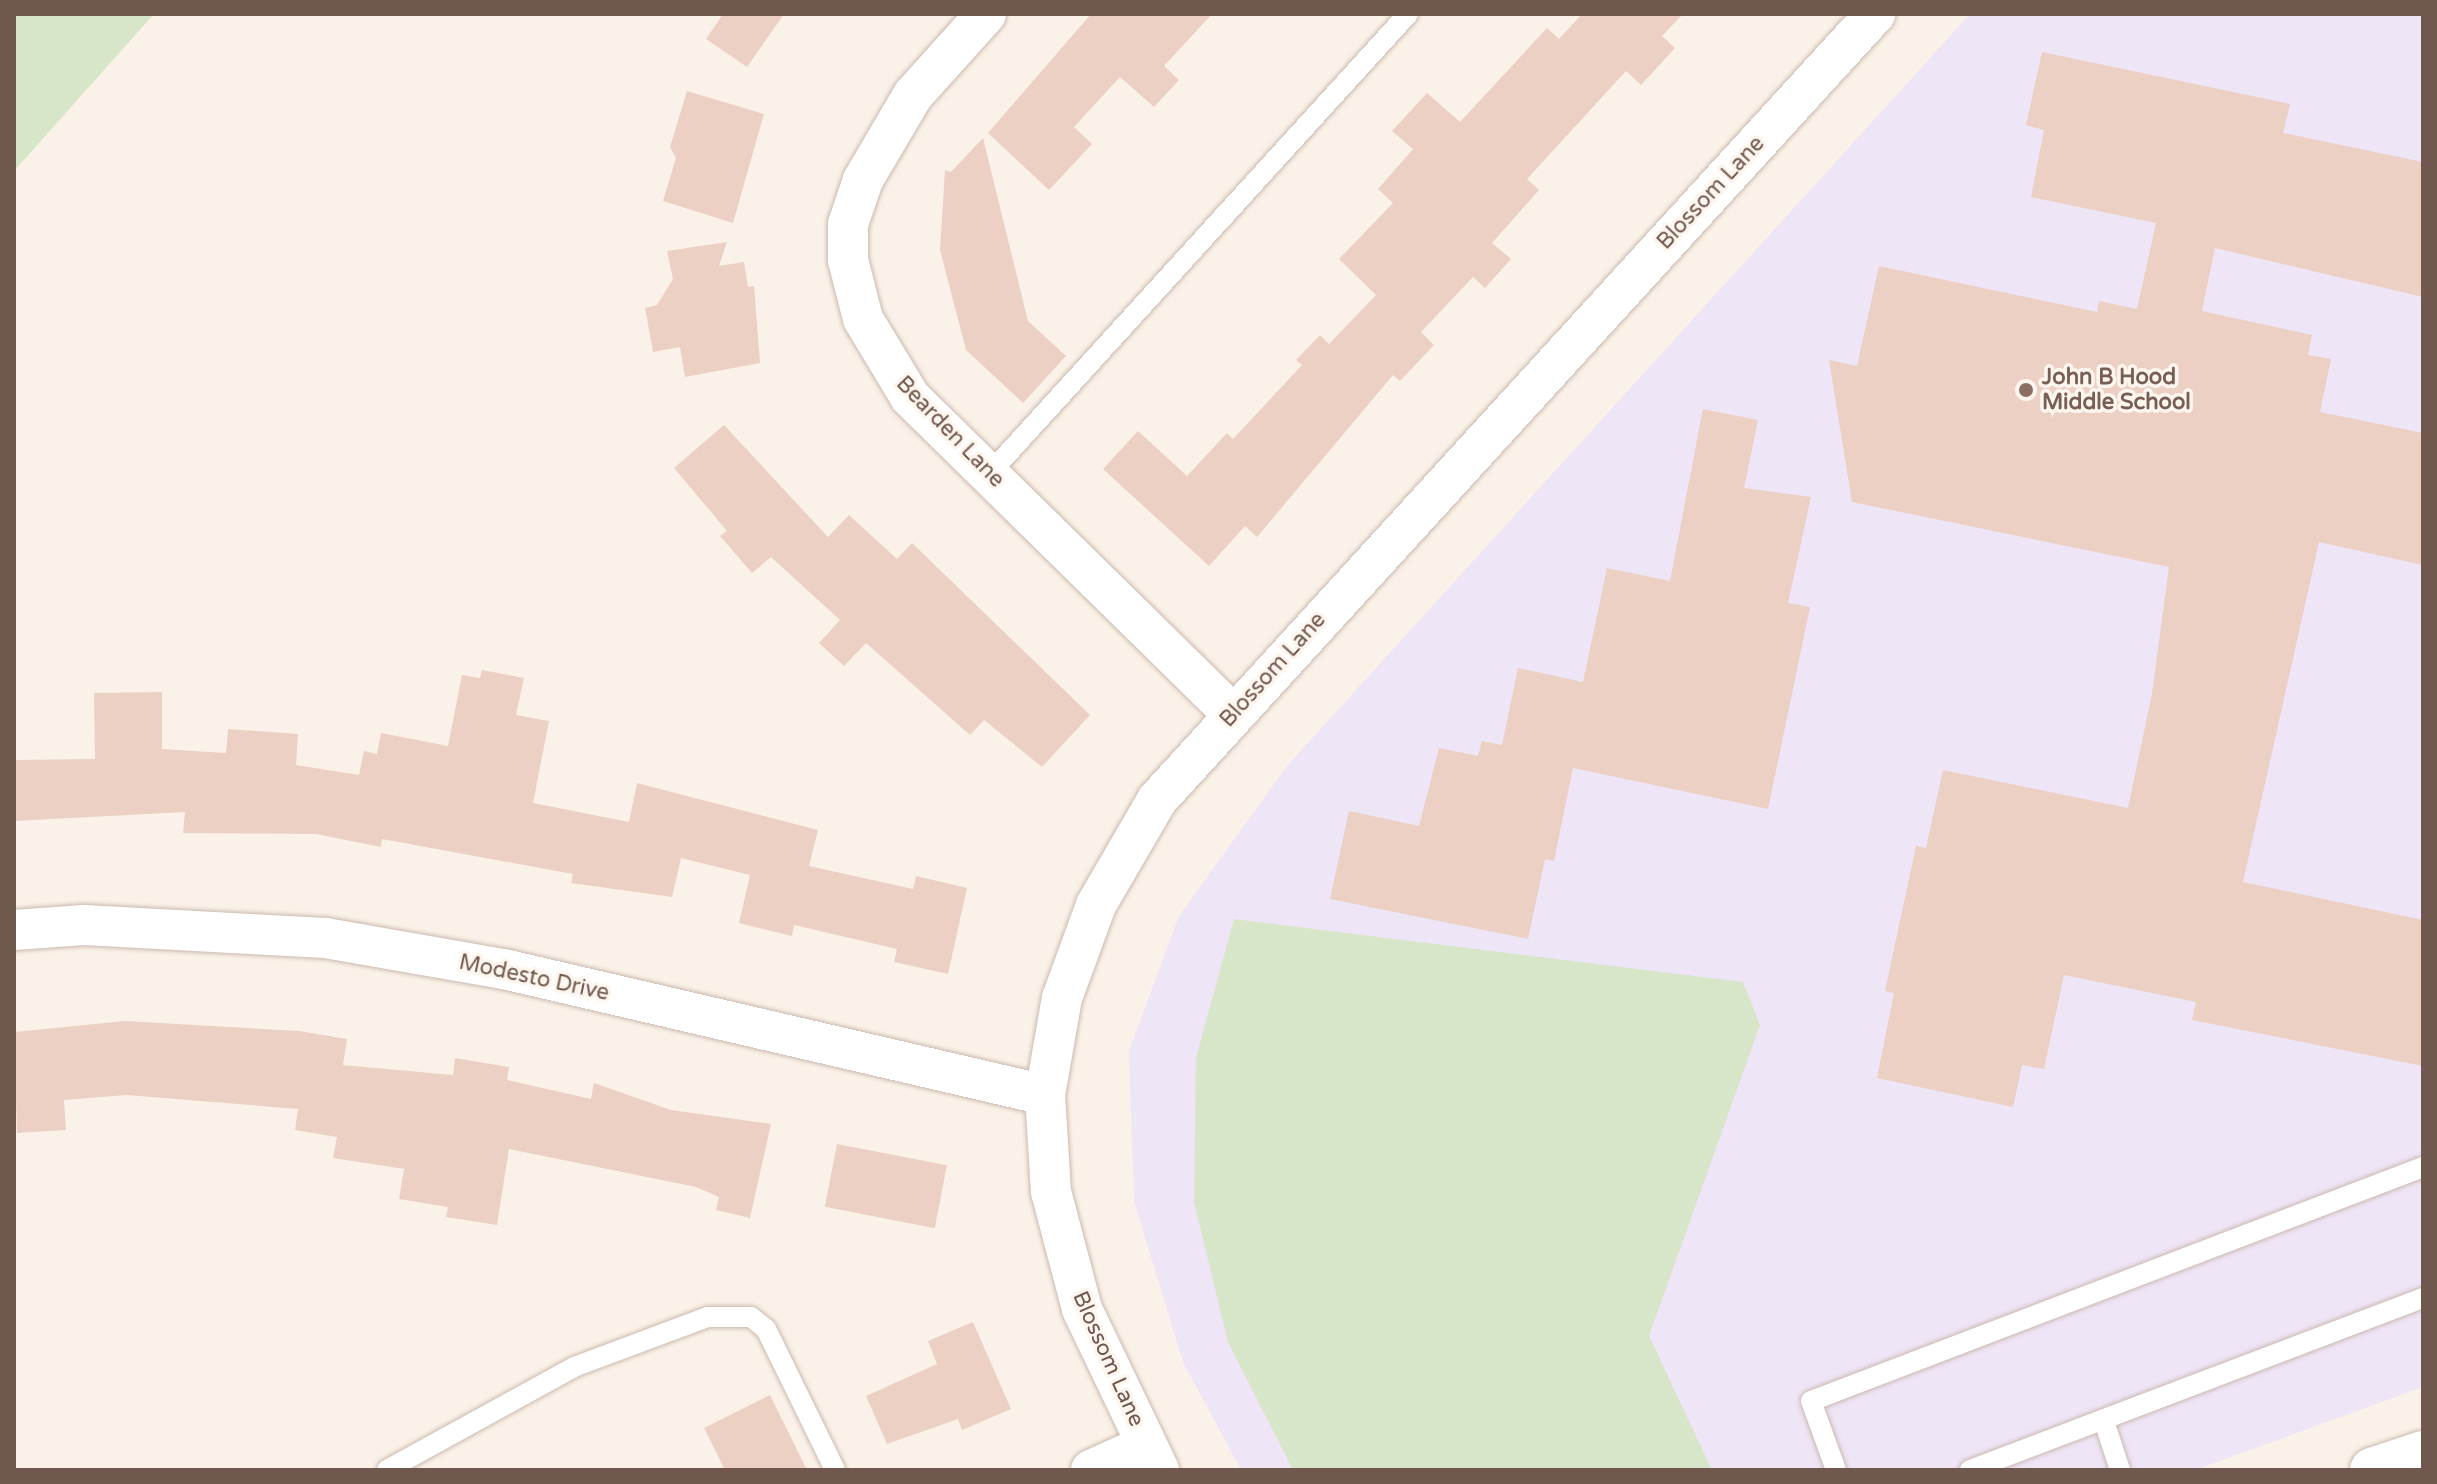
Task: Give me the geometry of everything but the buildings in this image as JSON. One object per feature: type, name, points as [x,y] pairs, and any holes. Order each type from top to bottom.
[{"type":"street","name":"Bearden Lane","points":[[986,14],[885,135],[848,224],[848,260],[880,356],[910,397],[1233,714]]},
{"type":"street","name":"Blossom Lane","points":[[1152,1457],[1082,1309],[1051,1192],[1045,1095],[1062,998],[1096,905],[1157,800],[1875,14]]},
{"type":"street","name":"Modesto Drive","points":[[14,930],[84,925],[325,938],[508,970],[1045,1095]]},
{"type":"street","points":[[2372,1470],[2423,1453]]},
{"type":"street","points":[[1091,1470],[1152,1457]]},
{"type":"lane","points":[[990,473],[1408,14]]},
{"type":"lane","points":[[1836,1470],[1811,1401],[2423,1167]]},
{"type":"lane","points":[[1970,1470],[2423,1298]]},
{"type":"lane","points":[[387,1470],[574,1367],[708,1317],[751,1317],[766,1329],[835,1470]]},
{"type":"lane","points":[[2104,1421],[2120,1470]]},
{"type":"shaded area","name":"John B Hood Middle School","points":[[1970,14],[2423,14],[2423,1387],[2195,1470],[1241,1470],[1183,1362],[1134,1201],[1129,1051],[1179,916],[1287,766]]},
{"type":"green space","points":[[14,14],[154,14],[14,171]]},
{"type":"green space","points":[[1234,919],[1743,982],[1760,1025],[1649,1336],[1712,1470],[1293,1470],[1228,1342],[1194,1202],[1196,1058]]},
{"type":"place","name":"John B Hood Middle School","points":[[2026,390]]}]
